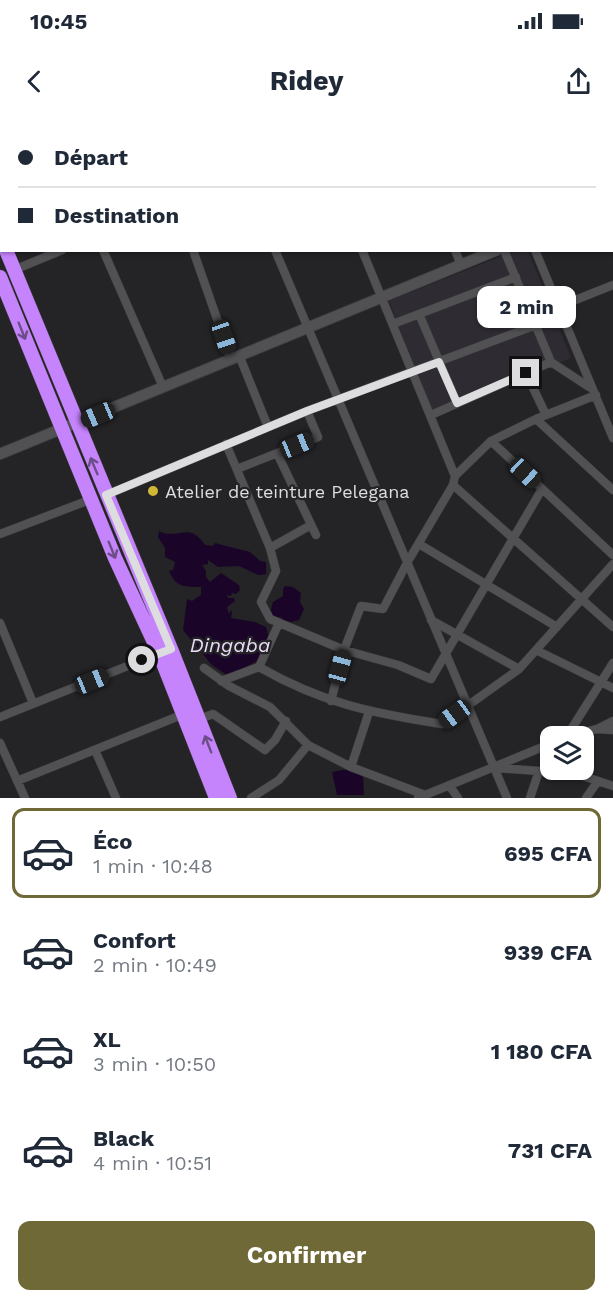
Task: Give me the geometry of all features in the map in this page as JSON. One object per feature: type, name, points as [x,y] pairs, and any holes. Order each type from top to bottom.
[{"type":"highway","points":[[7,252],[106,495],[165,651],[184,714],[216,798]]},
{"type":"highway","points":[[0,277],[115,558],[199,719],[230,798]]},
{"type":"street","points":[[14,270],[57,252]]},
{"type":"street","points":[[104,252],[163,387]]},
{"type":"street","points":[[194,252],[235,357],[268,428]]},
{"type":"street","points":[[276,252],[507,798]]},
{"type":"street","points":[[363,252],[455,476]]},
{"type":"street","points":[[456,252],[461,265]]},
{"type":"street","points":[[0,454],[492,252]]},
{"type":"street","points":[[505,252],[551,362],[593,391]]},
{"type":"street","points":[[536,252],[613,438]]},
{"type":"street","points":[[393,324],[516,277]]},
{"type":"street","points":[[558,307],[613,285]]},
{"type":"street","points":[[419,314],[457,403]]},
{"type":"street","points":[[106,495],[307,411],[536,325]]},
{"type":"street","points":[[431,415],[551,362]]},
{"type":"street","points":[[526,373],[546,415]]},
{"type":"street","points":[[331,700],[344,650],[361,606],[383,609],[453,485],[455,476],[490,441],[593,391]]},
{"type":"street","points":[[237,469],[318,437],[307,411]]},
{"type":"street","points":[[536,419],[613,490]]},
{"type":"street","points":[[490,441],[613,555]]},
{"type":"street","points":[[226,444],[270,548],[276,571],[261,602],[270,619],[344,650],[398,665],[431,680],[542,489]]},
{"type":"street","points":[[277,453],[316,535]]},
{"type":"street","points":[[453,485],[613,627]]},
{"type":"street","points":[[0,534],[92,499]]},
{"type":"street","points":[[270,548],[311,525]]},
{"type":"street","points":[[419,544],[557,627]]},
{"type":"street","points":[[259,667],[293,687],[369,712],[442,724],[519,669],[613,564]]},
{"type":"street","points":[[431,620],[519,669]]},
{"type":"street","points":[[221,681],[259,667],[279,623]]},
{"type":"street","points":[[1,626],[33,703]]},
{"type":"street","points":[[536,650],[613,688]]},
{"type":"street","points":[[0,717],[165,651]]},
{"type":"street","points":[[573,726],[613,663]]},
{"type":"street","points":[[204,668],[221,681],[270,707],[308,745],[351,767],[422,796],[540,748]]},
{"type":"street","points":[[351,767],[369,712]]},
{"type":"street","points":[[17,781],[184,714]]},
{"type":"street","points":[[199,719],[213,714],[265,750],[275,740],[286,721]]},
{"type":"street","points":[[594,730],[613,721]]},
{"type":"street","points":[[597,729],[613,730]]},
{"type":"street","points":[[0,743],[25,798]]},
{"type":"street","points":[[251,798],[279,780],[308,745]]},
{"type":"street","points":[[95,750],[117,798]]},
{"type":"street","points":[[494,768],[539,771],[530,798]]},
{"type":"street","points":[[594,780],[613,786]]},
{"type":"street","points":[[586,798],[598,781]]},
{"type":"street","points":[[449,785],[458,798]]},
{"type":"shaded area","points":[[512,252],[528,252],[571,358],[432,412],[389,301]]},
{"type":"water","name":"Dingaba","points":[[159,531],[172,534],[188,532],[194,534],[205,545],[213,546],[215,543],[250,552],[260,561],[266,562],[266,574],[258,575],[239,566],[218,567],[208,560],[208,564],[202,565],[210,582],[221,573],[239,585],[240,590],[236,594],[227,595],[235,601],[227,607],[229,614],[231,610],[232,612],[231,618],[255,622],[266,627],[269,637],[257,661],[228,676],[211,664],[183,630],[187,599],[192,601],[201,595],[201,587],[178,584],[172,577],[169,571],[173,570],[175,562],[165,557],[165,548],[158,537]]},
{"type":"water","points":[[285,586],[293,587],[301,593],[300,602],[304,609],[299,620],[291,622],[281,620],[282,617],[275,618],[270,613],[273,602],[283,596]]},
{"type":"water","points":[[353,770],[363,777],[364,795],[337,795],[332,772]]},
{"type":"place","name":"Atelier de teinture Pelegana","points":[[153,491]]},
{"type":"route","points":[[142,660],[171,649],[106,495],[307,411],[439,362],[457,403],[526,373]]}]
